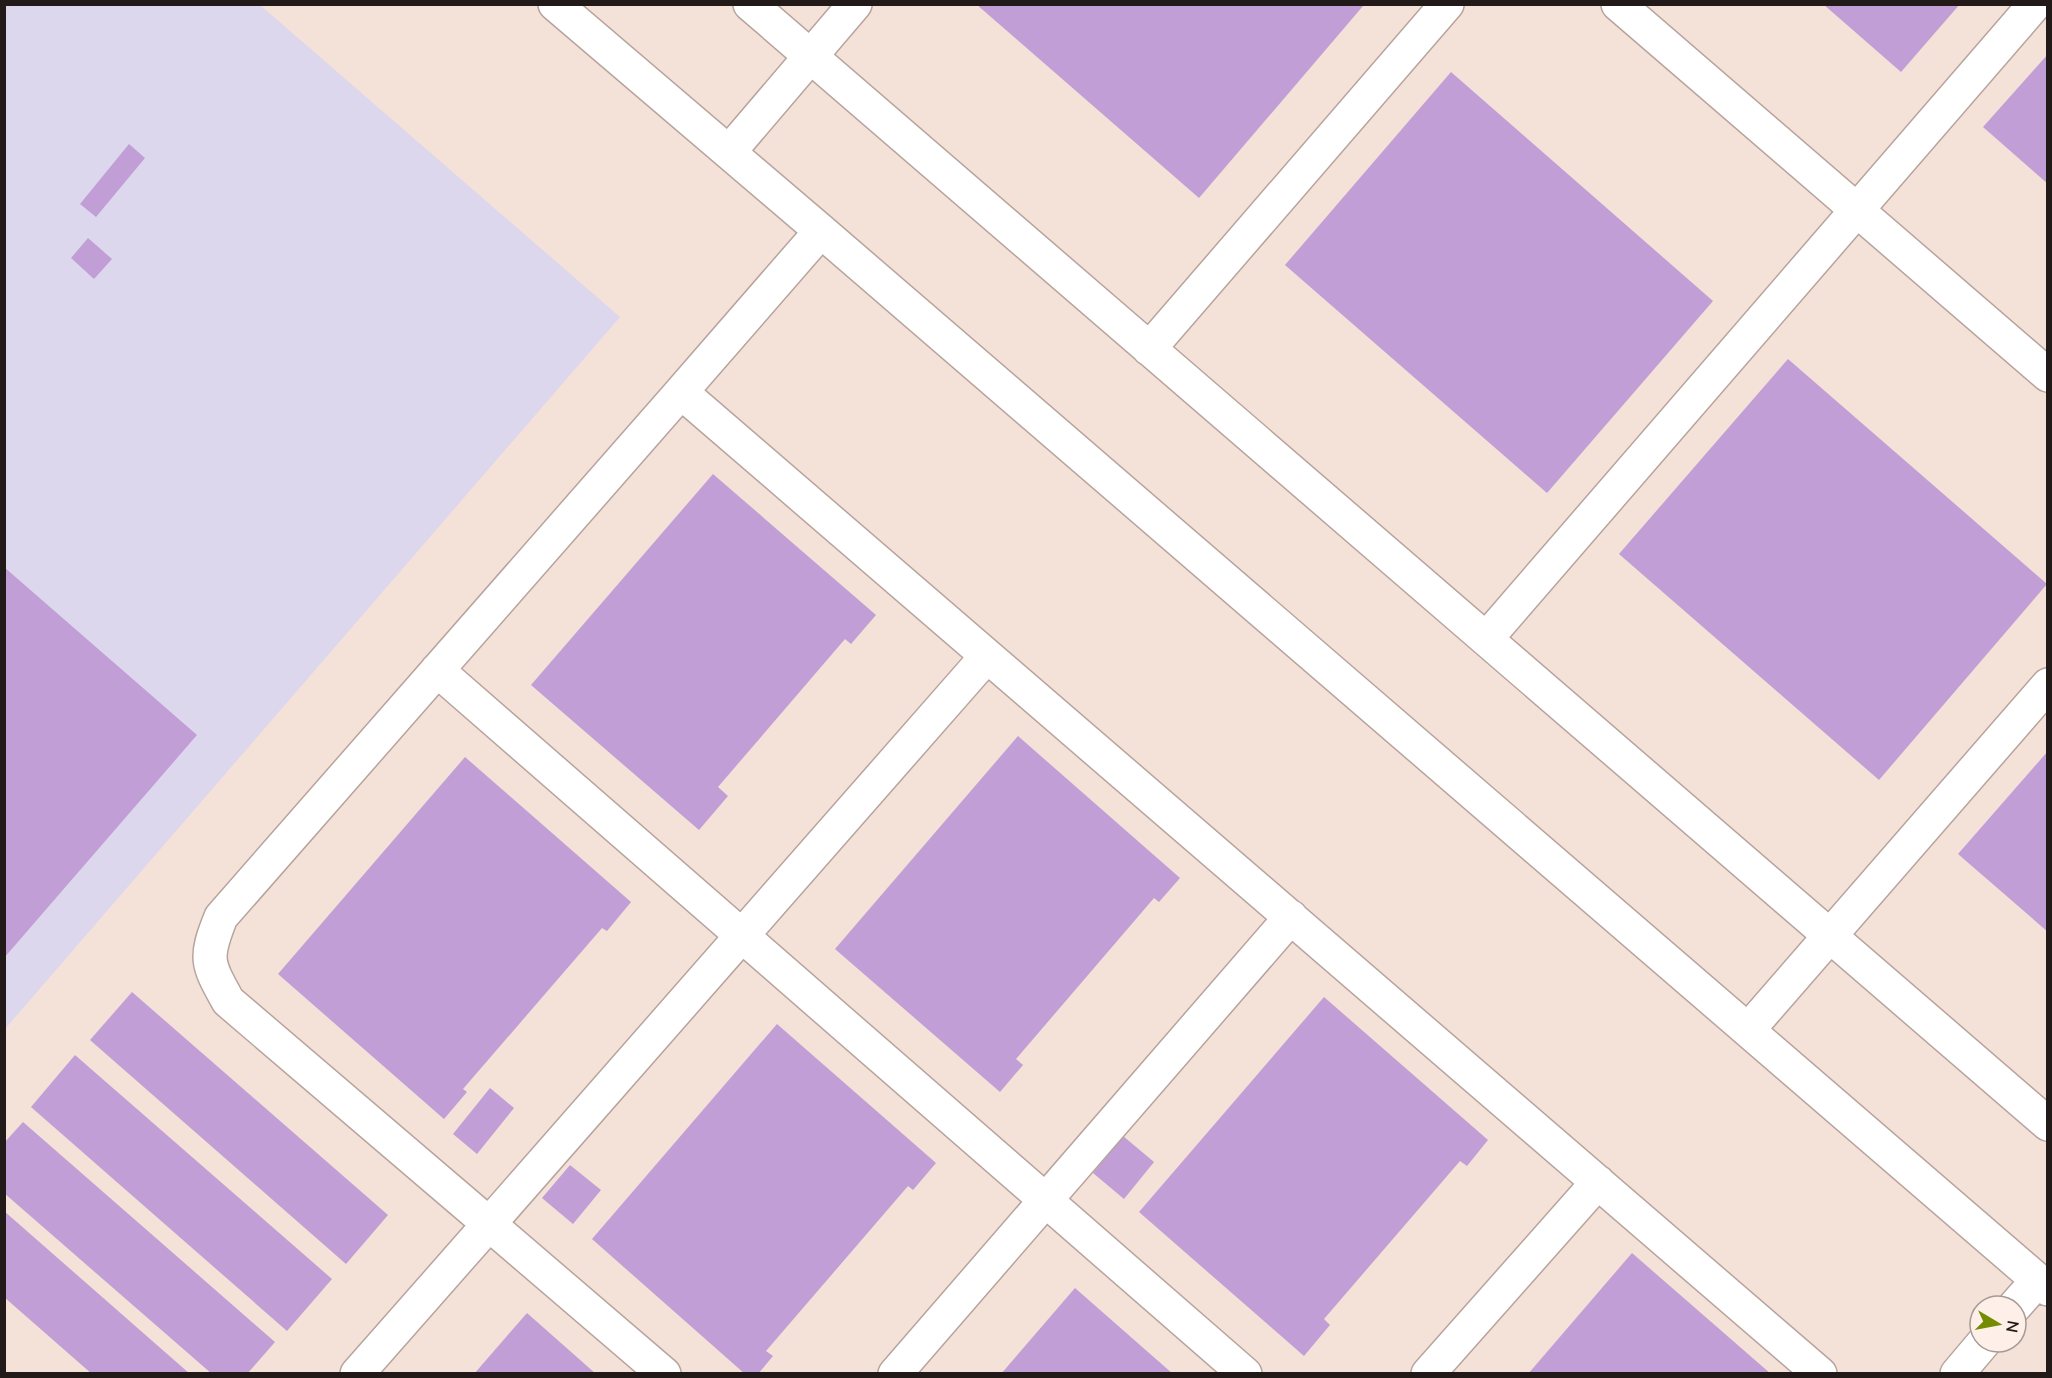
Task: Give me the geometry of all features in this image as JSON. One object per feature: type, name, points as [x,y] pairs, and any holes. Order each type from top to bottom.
[{"type":"street","points":[[555,4],[2043,1285],[2028,1296]]},
{"type":"street","points":[[750,4],[2048,1124]]},
{"type":"street","points":[[729,152],[855,4]]},
{"type":"street","points":[[1149,349],[1447,4]]},
{"type":"street","points":[[1618,4],[2048,375]]},
{"type":"street","points":[[1486,639],[2035,4]]},
{"type":"street","points":[[664,1374],[228,1001],[210,970],[210,944],[221,916],[821,231]]},
{"type":"street","points":[[681,392],[1820,1374]]},
{"type":"street","points":[[357,1374],[987,656]]},
{"type":"street","points":[[437,670],[1245,1374]]},
{"type":"street","points":[[1748,1030],[2048,685]]},
{"type":"street","points":[[895,1374],[1291,917]]},
{"type":"street","points":[[1428,1374],[1598,1182]]},
{"type":"street","points":[[1957,1374],[1974,1354]]},
{"type":"shaded area","points":[[5,5],[260,5],[620,317],[5,1029]]},
{"type":"building","points":[[976,4],[1361,4],[1363,6],[1199,198]]},
{"type":"building","points":[[1823,4],[1960,4],[1901,72]]},
{"type":"building","points":[[2048,54],[2048,184],[1983,127]]},
{"type":"building","points":[[1451,72],[1713,301],[1547,493],[1285,265]]},
{"type":"building","points":[[129,144],[145,158],[96,217],[80,204]]},
{"type":"building","points":[[88,238],[112,259],[94,279],[71,258]]},
{"type":"building","points":[[1788,359],[2047,584],[1879,780],[1619,554]]},
{"type":"building","points":[[713,474],[876,615],[851,644],[845,639],[718,787],[728,796],[699,830],[531,685]]},
{"type":"building","points":[[4,567],[197,735],[4,958]]},
{"type":"building","points":[[1018,736],[1180,878],[1159,902],[1154,898],[1016,1059],[1023,1065],[1000,1092],[835,949]]},
{"type":"building","points":[[2048,751],[2048,932],[1958,854]]},
{"type":"building","points":[[465,757],[631,902],[607,931],[602,928],[463,1089],[467,1092],[444,1119],[278,974]]},
{"type":"building","points":[[132,992],[388,1215],[346,1264],[90,1040]]},
{"type":"building","points":[[1324,997],[1488,1140],[1467,1166],[1460,1161],[1324,1319],[1330,1325],[1304,1356],[1139,1212]]},
{"type":"building","points":[[777,1024],[936,1163],[913,1190],[908,1186],[766,1351],[773,1356],[758,1374],[745,1374],[592,1239]]},
{"type":"building","points":[[75,1055],[332,1279],[287,1331],[31,1107]]},
{"type":"building","points":[[490,1088],[514,1108],[477,1154],[453,1134]]},
{"type":"building","points":[[23,1122],[275,1342],[247,1374],[212,1374],[4,1193],[4,1143]]},
{"type":"building","points":[[1123,1136],[1154,1162],[1124,1199],[1093,1173]]},
{"type":"building","points":[[570,1165],[601,1190],[573,1224],[542,1198]]},
{"type":"building","points":[[4,1211],[190,1374],[92,1374],[4,1297]]},
{"type":"building","points":[[1632,1253],[1771,1374],[1528,1374]]},
{"type":"building","points":[[1075,1288],[1173,1374],[1001,1374]]},
{"type":"building","points":[[527,1313],[596,1374],[474,1374]]}]
